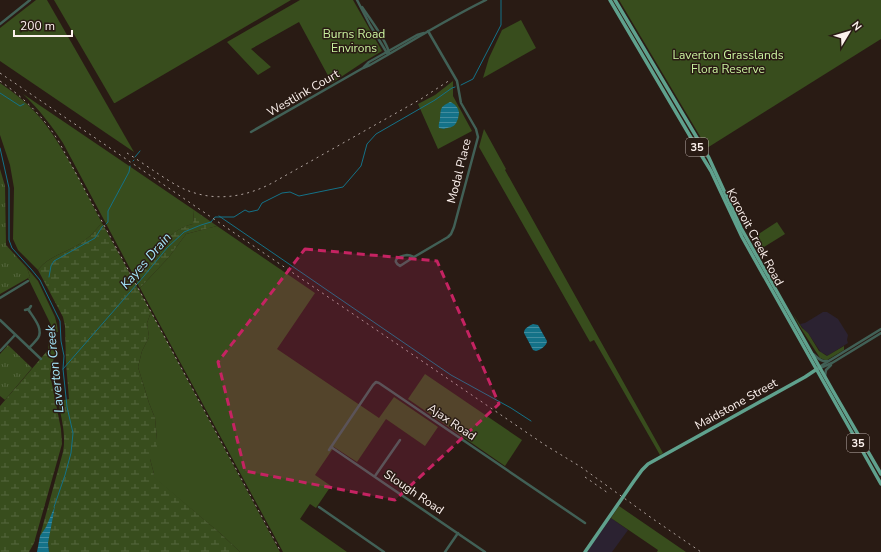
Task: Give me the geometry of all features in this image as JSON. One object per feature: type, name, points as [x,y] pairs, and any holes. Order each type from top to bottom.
[{"type":"main road","name":"Kororoit Creek Road","points":[[613,1],[700,147],[736,226],[781,303],[812,363],[819,368],[825,377],[881,474]]},
{"type":"main road","name":"Kororoit Creek Road","points":[[781,303],[810,350],[826,387],[881,484]]},
{"type":"main road","points":[[812,363],[809,374],[814,374],[817,376],[826,387]]},
{"type":"main road","name":"Maidstone Street","points":[[584,552],[638,476],[645,469],[664,456],[819,368]]},
{"type":"street","points":[[0,24],[30,0]]},
{"type":"street","points":[[358,0],[388,52]]},
{"type":"street","points":[[476,4],[482,0]]},
{"type":"street","points":[[476,4],[486,0]]},
{"type":"street","name":"Westlink Court","points":[[252,132],[388,52],[419,38],[428,31],[476,4]]},
{"type":"street","name":"Modal Place","points":[[414,257],[407,255],[399,257],[395,262],[400,266],[444,240],[451,234],[478,137],[476,129],[462,105],[457,81],[428,31]]},
{"type":"street","points":[[0,298],[28,281]]},
{"type":"street","points":[[29,348],[38,339],[40,333],[38,326],[27,310],[31,306]]},
{"type":"street","points":[[0,320],[40,358]]},
{"type":"street","points":[[819,368],[832,363],[881,331]]},
{"type":"street","points":[[0,351],[15,335]]},
{"type":"street","points":[[810,350],[824,362],[828,361]]},
{"type":"street","points":[[819,368],[828,361],[850,351]]},
{"type":"street","points":[[825,377],[826,370],[832,363]]},
{"type":"street","name":"Ajax Road","points":[[330,448],[373,385],[376,382],[379,382],[585,524]]},
{"type":"street","points":[[375,476],[400,440]]},
{"type":"street","name":"Slough Road","points":[[330,448],[375,476],[486,552]]},
{"type":"street","points":[[319,507],[384,552]]},
{"type":"street","points":[[445,552],[458,533]]},
{"type":"highlighted area","points":[[305,249],[437,261],[499,404],[395,500],[245,471],[218,362]]},
{"type":"shaded area","points":[[823,312],[827,312],[838,319],[848,335],[848,343],[827,356],[821,353],[808,333],[800,324],[805,323]]},
{"type":"shaded area","points":[[611,518],[628,530],[612,552],[586,552]]},
{"type":"green space","points":[[36,0],[47,0],[134,152],[0,61],[0,28]]},
{"type":"green space","points":[[54,0],[291,0],[114,103]]},
{"type":"green space","name":"Burns Road Environs","points":[[300,0],[353,0],[382,51],[332,83],[299,22],[251,49],[271,67],[258,75],[227,42]]},
{"type":"green space","name":"Laverton Grasslands Flora Reserve","points":[[619,0],[881,0],[881,39],[707,148]]},
{"type":"green space","points":[[521,20],[536,48],[483,78],[489,58],[502,30]]},
{"type":"green space","points":[[453,81],[453,96],[472,131],[438,149],[418,104],[435,95]]},
{"type":"green space","points":[[0,83],[27,104],[46,125],[73,168],[102,223],[84,241],[46,262],[38,270],[18,250],[13,239],[14,188],[10,165],[0,135]]},
{"type":"green space","points":[[23,94],[194,210],[193,224],[175,232],[163,241],[148,255],[150,260],[148,264],[135,278],[63,143],[44,117]]},
{"type":"green space","points":[[484,129],[506,169],[505,170],[663,453],[660,455],[594,340],[590,342],[479,147]]},
{"type":"green space","points":[[0,169],[5,186],[6,245],[27,268],[30,277],[0,294]]},
{"type":"green space","points":[[194,210],[217,226],[186,234],[169,257],[140,288],[135,278],[148,264],[150,260],[147,257],[148,255],[175,232],[193,224]]},
{"type":"green space","points":[[777,222],[785,234],[760,248],[754,237]]},
{"type":"green space","points":[[102,223],[151,312],[147,323],[149,337],[142,351],[138,367],[155,418],[157,450],[151,455],[152,456],[150,459],[154,474],[153,476],[240,552],[49,552],[48,543],[40,536],[64,446],[64,434],[59,405],[60,402],[69,399],[65,326],[63,317],[38,270],[46,262],[84,241]]},
{"type":"green space","points":[[217,226],[315,293],[277,349],[379,418],[394,397],[438,427],[425,446],[386,419],[357,462],[334,447],[315,475],[331,486],[316,508],[310,504],[300,519],[347,552],[283,552],[140,288],[169,257],[186,234]]},
{"type":"green space","points":[[27,268],[38,281],[55,317],[58,332],[53,331],[48,350],[51,325],[28,278],[30,277]]},
{"type":"green space","points":[[151,312],[280,552],[240,552],[221,534],[152,476],[154,474],[150,455],[157,440],[155,418],[138,367],[142,351],[149,337],[147,323]]},
{"type":"green space","points":[[793,314],[802,328],[808,333],[819,351],[827,356],[844,346],[844,350],[827,360],[820,358]]},
{"type":"green space","points":[[53,331],[55,331],[56,349],[50,374],[61,429],[62,444],[34,543],[29,552],[0,552],[0,406],[48,350]]},
{"type":"green space","points":[[8,345],[32,368],[5,400],[0,396],[0,354]]},
{"type":"green space","points":[[425,374],[522,440],[505,466],[408,399]]},
{"type":"green space","points":[[619,506],[686,552],[657,552],[658,550],[611,518]]},
{"type":"water","points":[[450,102],[458,109],[458,119],[452,127],[444,129],[439,128],[442,108]]},
{"type":"water","points":[[533,324],[538,325],[547,341],[545,346],[536,351],[533,350],[524,333],[528,326]]},
{"type":"water","points":[[55,506],[48,543],[49,552],[37,552],[40,536],[46,527]]},
{"type":"waterway","name":"Kayes Drain","points":[[461,85],[473,79],[501,25],[501,0]]},
{"type":"waterway","name":"Kayes Drain","points":[[63,369],[167,248],[184,232],[211,222],[215,217],[234,217],[245,210],[249,212],[258,210],[262,203],[282,193],[290,192],[299,196],[343,187],[361,166],[367,144],[376,134],[455,87]]},
{"type":"waterway","points":[[0,93],[20,106],[24,104]]},
{"type":"waterway","name":"Laverton Creek","points":[[0,148],[9,188],[9,240],[12,248],[40,280],[60,321],[67,407],[73,433],[71,453],[54,507]]},
{"type":"waterway","points":[[135,157],[140,151]]},
{"type":"waterway","points":[[106,224],[108,222],[108,211],[129,172],[130,166]]},
{"type":"waterway","points":[[219,216],[451,375],[511,408],[531,421]]},
{"type":"waterway","points":[[49,277],[51,266],[54,261],[95,238],[103,226]]},
{"type":"railway","points":[[0,73],[545,445],[581,467],[701,552]]},
{"type":"railway","points":[[127,153],[176,185],[188,191],[200,195],[225,197],[238,195],[262,188],[274,182],[421,99],[450,80]]},
{"type":"railway","points":[[0,81],[33,108],[47,124],[59,142],[281,552]]},
{"type":"railway","points":[[585,477],[608,493]]}]
